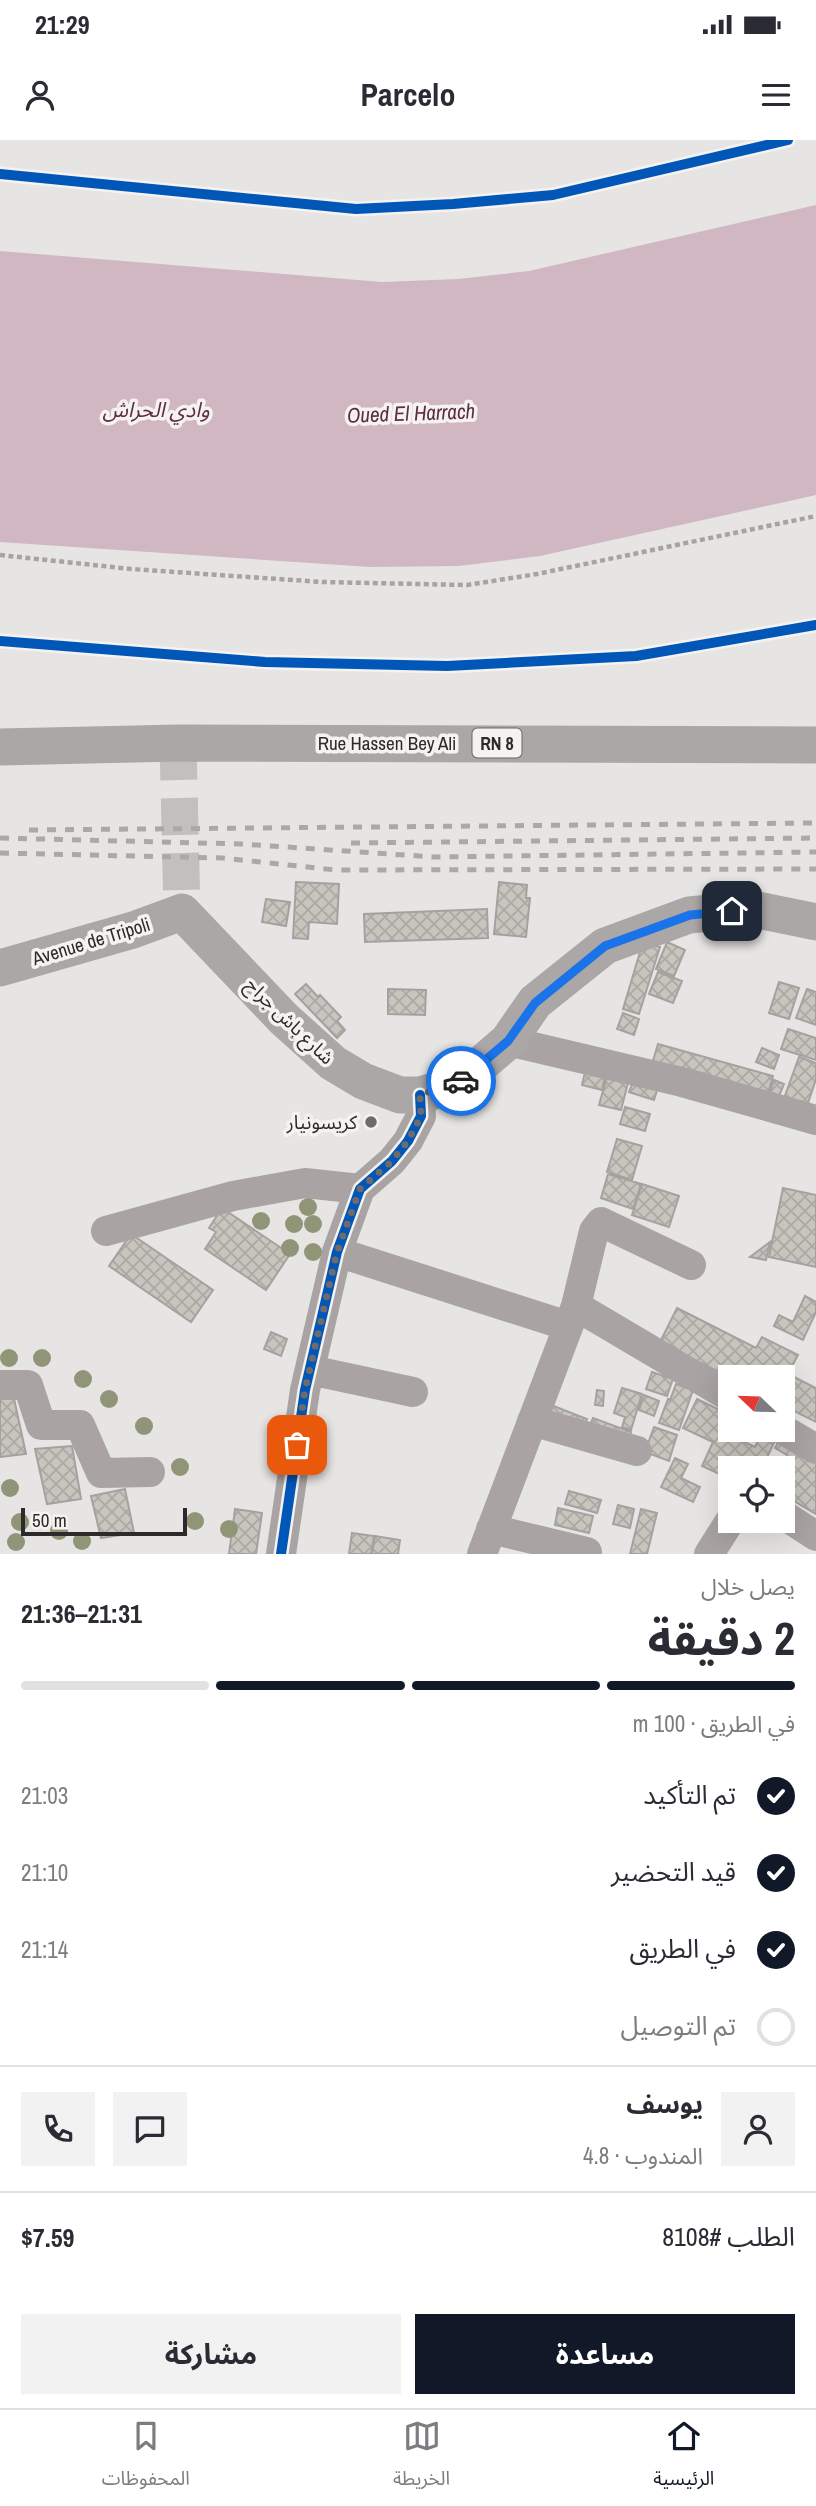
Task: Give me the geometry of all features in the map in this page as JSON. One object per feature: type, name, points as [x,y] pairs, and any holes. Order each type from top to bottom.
[{"type":"main road","name":"Rue Hassen Bey Ali","points":[[0,747],[178,743],[816,745]]},
{"type":"main road","name":"شارع باش جراح","points":[[182,912],[284,1019],[333,1063],[363,1082],[400,1095],[420,1095],[458,1084],[508,1041],[535,1003],[605,946],[690,915],[753,909],[816,922]]},
{"type":"main road","name":"Avenue de Tripoli","points":[[0,968],[133,930],[182,912]]},
{"type":"street","points":[[508,1041],[682,1082],[816,1120]]},
{"type":"street","points":[[281,1554],[310,1370],[337,1252],[360,1189],[392,1161],[408,1141],[421,1116],[420,1095]]},
{"type":"street","points":[[106,1231],[233,1196],[305,1183],[360,1189]]},
{"type":"street","points":[[587,1552],[487,1542],[572,1316],[594,1231],[601,1222],[691,1265]]},
{"type":"street","points":[[337,1252],[572,1316],[718,1391]]},
{"type":"street","points":[[310,1370],[413,1392]]},
{"type":"street","points":[[0,1385],[28,1385],[41,1425],[80,1425],[101,1473],[150,1472]]},
{"type":"street","points":[[531,1420],[637,1451]]},
{"type":"street","points":[[795,1437],[816,1449]]},
{"type":"street","points":[[795,1522],[816,1536]]},
{"type":"street","points":[[709,1554],[722,1533]]},
{"type":"path","points":[[0,555],[131,569],[322,582],[467,585],[537,574],[816,516]]},
{"type":"water","name":"وادي الحراش","points":[[816,205],[816,495],[540,556],[459,566],[370,567],[0,542],[0,251],[382,282],[458,279],[529,271]]},
{"type":"building","points":[[296,882],[339,884],[337,924],[309,922],[308,939],[293,938]]},
{"type":"building","points":[[499,882],[527,885],[526,898],[530,898],[526,937],[494,934]]},
{"type":"building","points":[[266,899],[290,902],[286,926],[262,922]]},
{"type":"building","points":[[487,909],[488,938],[365,942],[364,914]]},
{"type":"building","points":[[643,942],[660,947],[639,1014],[623,1009]]},
{"type":"building","points":[[667,942],[685,950],[674,976],[656,969]]},
{"type":"building","points":[[658,972],[682,981],[673,1003],[649,994]]},
{"type":"building","points":[[779,982],[799,988],[789,1019],[769,1013]]},
{"type":"building","points":[[306,984],[341,1017],[337,1021],[345,1030],[337,1038],[295,994]]},
{"type":"building","points":[[388,989],[426,990],[425,1015],[388,1014]]},
{"type":"building","points":[[807,989],[816,992],[816,1025],[796,1018]]},
{"type":"building","points":[[623,1013],[639,1019],[634,1035],[617,1029]]},
{"type":"building","points":[[788,1029],[816,1038],[816,1060],[781,1049]]},
{"type":"building","points":[[658,1044],[773,1076],[767,1097],[652,1064]]},
{"type":"building","points":[[762,1048],[779,1055],[774,1069],[756,1062]]},
{"type":"building","points":[[799,1057],[816,1063],[816,1079],[805,1112],[782,1104]]},
{"type":"building","points":[[586,1068],[606,1072],[602,1090],[582,1085]]},
{"type":"building","points":[[608,1073],[629,1079],[621,1110],[599,1105]]},
{"type":"building","points":[[635,1077],[659,1084],[654,1100],[629,1092]]},
{"type":"building","points":[[774,1080],[784,1084],[779,1096],[770,1092]]},
{"type":"building","points":[[625,1107],[650,1114],[645,1131],[620,1124]]},
{"type":"building","points":[[617,1139],[642,1146],[632,1180],[607,1172]]},
{"type":"building","points":[[608,1174],[641,1184],[633,1209],[601,1198]]},
{"type":"building","points":[[642,1184],[679,1196],[669,1227],[632,1215]]},
{"type":"building","points":[[783,1188],[816,1195],[816,1267],[769,1257]]},
{"type":"building","points":[[222,1208],[290,1254],[266,1290],[205,1249],[216,1232],[209,1228]]},
{"type":"building","points":[[131,1234],[213,1290],[191,1322],[109,1266]]},
{"type":"building","points":[[770,1242],[766,1260],[750,1257]]},
{"type":"building","points":[[805,1296],[816,1302],[816,1312],[803,1340],[774,1326],[779,1315],[793,1322]]},
{"type":"building","points":[[677,1308],[756,1348],[762,1337],[798,1355],[793,1365],[718,1365],[718,1372],[660,1342]]},
{"type":"building","points":[[271,1332],[287,1339],[281,1356],[264,1349]]},
{"type":"building","points":[[652,1372],[673,1379],[667,1396],[646,1389]]},
{"type":"building","points":[[795,1378],[816,1388],[816,1422],[795,1412]]},
{"type":"building","points":[[676,1384],[693,1390],[679,1430],[659,1423]]},
{"type":"building","points":[[622,1388],[642,1394],[631,1430],[622,1427],[625,1417],[614,1413]]},
{"type":"building","points":[[597,1390],[604,1391],[603,1406],[595,1405]]},
{"type":"building","points":[[13,1394],[26,1454],[0,1457],[0,1398]]},
{"type":"building","points":[[644,1395],[659,1401],[654,1416],[639,1410]]},
{"type":"building","points":[[697,1399],[718,1409],[718,1442],[744,1442],[755,1447],[757,1442],[774,1442],[768,1456],[718,1456],[718,1473],[702,1466],[713,1442],[683,1428]]},
{"type":"building","points":[[546,1403],[587,1419],[582,1433],[540,1417]]},
{"type":"building","points":[[593,1418],[631,1432],[626,1446],[587,1432]]},
{"type":"building","points":[[654,1427],[677,1435],[669,1461],[645,1452]]},
{"type":"building","points":[[778,1442],[792,1442],[816,1457],[816,1514],[795,1502],[795,1456],[786,1456],[775,1448]]},
{"type":"building","points":[[72,1446],[81,1499],[47,1504],[35,1449]]},
{"type":"building","points":[[675,1458],[688,1464],[681,1478],[700,1487],[693,1502],[661,1487]]},
{"type":"building","points":[[125,1489],[134,1533],[101,1538],[91,1496]]},
{"type":"building","points":[[569,1491],[601,1500],[597,1513],[565,1504]]},
{"type":"building","points":[[618,1505],[634,1509],[630,1528],[613,1524]]},
{"type":"building","points":[[558,1508],[593,1516],[589,1533],[555,1525]]},
{"type":"building","points":[[235,1509],[262,1513],[256,1554],[229,1554]]},
{"type":"building","points":[[641,1509],[657,1513],[647,1554],[630,1554]]},
{"type":"building","points":[[352,1533],[374,1536],[371,1554],[349,1554]]},
{"type":"building","points":[[375,1536],[400,1540],[398,1554],[372,1554]]},
{"type":"tunnel","points":[[178,743],[182,912]]},
{"type":"railway","points":[[29,830],[816,823]]},
{"type":"railway","points":[[0,838],[242,844],[434,857],[816,852]]},
{"type":"railway","points":[[351,843],[816,838]]},
{"type":"railway","points":[[0,853],[222,858],[336,870],[816,869]]},
{"type":"cycle path","points":[[0,174],[356,209],[553,195],[788,140]]},
{"type":"cycle path","points":[[0,641],[265,662],[447,666],[636,656],[816,625]]},
{"type":"cycle path","points":[[281,1554],[305,1390],[337,1252],[360,1189],[392,1161],[408,1141],[421,1116],[420,1095]]},
{"type":"way so far","points":[[297,1445],[305,1390],[337,1252],[360,1189],[392,1161],[408,1141],[421,1116],[420,1095],[461,1081]]},
{"type":"place","name":"كريسونيار","points":[[371,1122]]},
{"type":"route","points":[[461,1081],[508,1041],[535,1003],[605,946],[690,915],[732,911]]},
{"type":"water label","name":"Oued El Harrach","points":[[411,413]]}]
